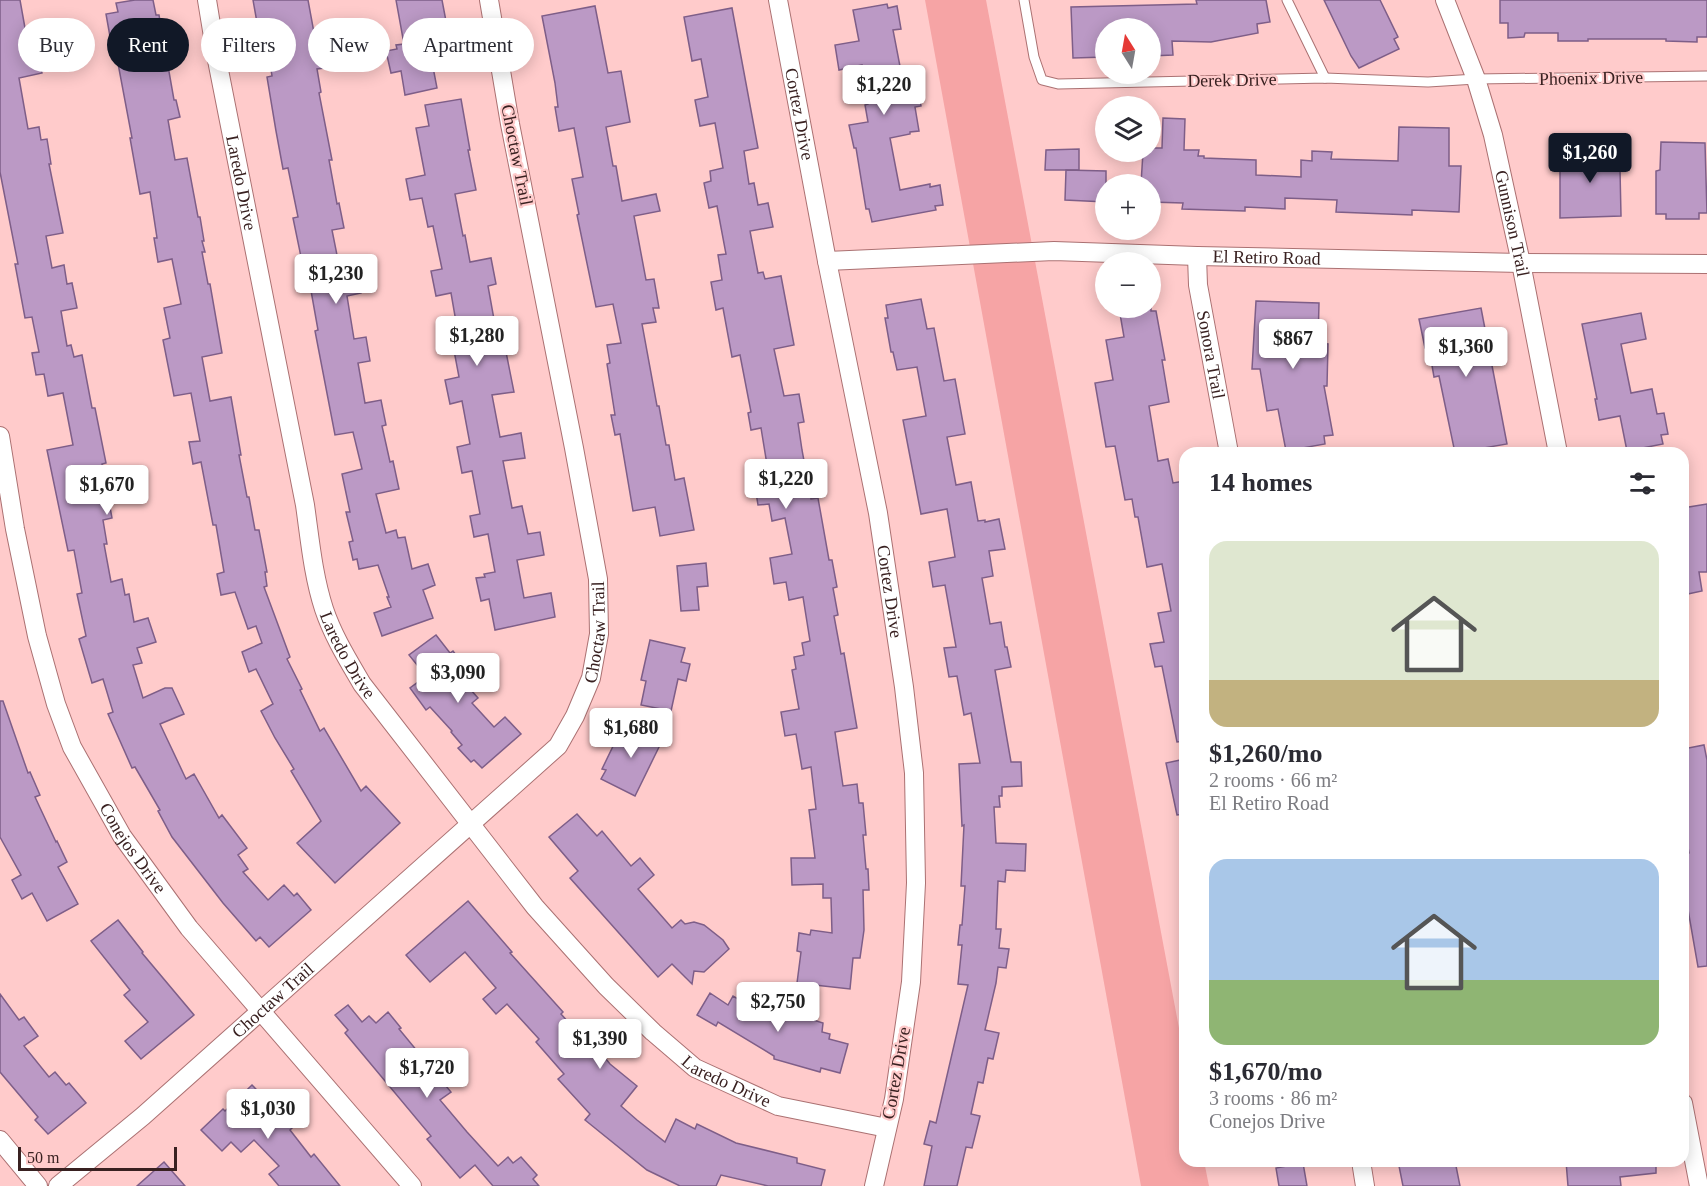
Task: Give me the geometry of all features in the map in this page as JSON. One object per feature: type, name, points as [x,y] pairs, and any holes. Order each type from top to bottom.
[{"type":"street","name":"Laredo Drive","points":[[207,0],[305,505],[314,574],[325,611],[340,648],[362,684],[535,907],[606,986],[653,1032],[695,1068],[778,1106],[887,1128]]},
{"type":"street","name":"Choctaw Trail","points":[[58,1186],[142,1116],[558,746],[575,716],[591,678],[599,634],[598,579],[510,124],[489,0]]},
{"type":"street","name":"Cortez Drive","points":[[778,0],[826,261],[878,513],[904,687],[914,773],[916,883],[911,982],[894,1099],[874,1186]]},
{"type":"street","name":"Gunnison Trail","points":[[1445,0],[1476,79],[1493,135],[1557,447]]},
{"type":"street","name":"El Retiro Road","points":[[826,261],[1054,251],[1521,263],[1707,264]]},
{"type":"street","name":"Sonora Trail","points":[[1197,256],[1198,285],[1228,447]]},
{"type":"street","name":"Conejos Drive","points":[[0,436],[15,529],[37,636],[56,704],[72,747],[122,836],[189,928],[412,1186]]},
{"type":"street","points":[[1689,1134],[1699,1186]]},
{"type":"street","points":[[0,1140],[38,1186]]},
{"type":"street","points":[[1362,1167],[1365,1186]]},
{"type":"lane","name":"Derek Drive","points":[[1024,0],[1034,57],[1042,80],[1058,84],[1325,78],[1428,82],[1476,79]]},
{"type":"lane","points":[[1287,0],[1325,78]]},
{"type":"lane","name":"Phoenix Drive","points":[[1476,79],[1707,76]]},
{"type":"shaded area","points":[[925,0],[986,0],[1179,1028],[1179,1167],[1205,1167],[1209,1186],[1141,1186]]},
{"type":"building","points":[[0,0],[20,0],[23,18],[18,18],[18,72],[42,73],[19,78],[28,129],[39,127],[41,140],[47,139],[51,164],[49,164],[63,233],[46,236],[52,268],[64,265],[67,284],[72,283],[77,308],[61,311],[67,346],[71,345],[74,357],[82,355],[106,463],[102,464],[112,518],[103,520],[107,544],[104,544],[111,582],[122,579],[125,595],[129,594],[134,622],[148,618],[156,642],[137,648],[142,663],[133,665],[143,698],[165,688],[172,688],[184,714],[160,724],[186,779],[194,774],[219,818],[222,815],[247,848],[238,855],[248,869],[243,872],[268,900],[284,885],[294,896],[297,893],[311,910],[269,947],[260,937],[256,941],[172,837],[158,811],[160,810],[135,767],[132,768],[108,714],[113,712],[103,679],[92,683],[79,639],[86,636],[77,594],[82,593],[74,550],[68,551],[47,450],[73,445],[63,393],[48,396],[44,374],[36,375],[32,353],[39,352],[32,317],[25,318],[15,264],[18,264],[0,172]]},
{"type":"building","points":[[153,0],[156,15],[159,15],[160,18],[107,20],[106,14],[118,12],[116,3]]},
{"type":"building","points":[[253,0],[308,0],[311,18],[308,18],[308,72],[318,72],[321,92],[319,93],[332,160],[329,160],[344,228],[332,230],[340,270],[356,267],[361,293],[347,296],[354,339],[366,337],[370,361],[358,363],[365,403],[381,400],[386,425],[382,426],[399,489],[376,494],[386,533],[396,530],[398,538],[405,537],[412,569],[428,564],[435,585],[423,590],[433,618],[382,636],[374,613],[391,607],[387,597],[389,597],[378,565],[359,569],[357,559],[353,560],[349,542],[353,541],[346,512],[350,512],[342,474],[362,469],[353,432],[335,435],[315,331],[318,330],[310,285],[307,286],[293,218],[298,217],[288,168],[283,169],[267,77],[272,76],[271,72],[296,72],[296,18],[256,18]]},
{"type":"building","points":[[396,0],[442,0],[445,18],[402,18],[402,33]]},
{"type":"building","points":[[1196,0],[1266,0],[1270,22],[1257,24],[1258,33],[1211,42],[1172,41],[1173,55],[1161,56],[1161,18],[1095,18],[1095,57],[1073,58],[1071,7],[1197,4]]},
{"type":"building","points":[[1324,0],[1380,0],[1398,37],[1394,39],[1399,49],[1359,68]]},
{"type":"building","points":[[1500,0],[1707,0],[1707,37],[1697,37],[1697,42],[1666,41],[1666,39],[1558,41],[1558,33],[1525,33],[1524,37],[1508,38],[1508,23],[1500,23]]},
{"type":"building","points":[[887,4],[888,8],[897,6],[901,29],[893,30],[903,82],[916,79],[921,106],[915,107],[919,131],[890,138],[900,190],[930,184],[930,187],[940,185],[943,205],[935,206],[936,210],[872,222],[869,209],[866,209],[856,148],[854,148],[849,125],[868,122],[865,105],[868,104],[862,65],[839,70],[835,45],[859,41],[853,10]]},
{"type":"building","points":[[595,6],[608,73],[621,71],[630,122],[606,127],[622,201],[656,194],[660,211],[634,216],[646,280],[654,279],[659,308],[653,308],[656,322],[642,324],[666,445],[669,445],[675,480],[684,478],[694,530],[660,536],[655,507],[633,511],[620,434],[615,435],[611,415],[615,415],[607,364],[610,363],[607,345],[621,343],[613,304],[596,307],[572,179],[583,177],[574,128],[559,131],[555,107],[558,107],[555,83],[542,16]]},
{"type":"building","points":[[732,8],[758,148],[744,151],[749,184],[754,183],[758,205],[768,203],[773,227],[750,231],[758,273],[763,272],[765,279],[781,276],[794,345],[774,349],[784,396],[799,394],[804,422],[798,423],[802,450],[811,499],[818,498],[829,560],[832,560],[837,587],[833,588],[838,615],[834,616],[841,654],[844,653],[857,728],[835,732],[843,786],[857,784],[859,803],[863,803],[866,835],[863,835],[866,869],[868,869],[869,890],[863,890],[864,930],[860,958],[853,958],[850,989],[797,983],[801,952],[797,951],[799,933],[810,935],[811,930],[832,933],[831,898],[823,898],[823,884],[792,885],[791,858],[815,858],[809,810],[816,809],[811,767],[802,769],[796,734],[785,736],[781,712],[799,709],[792,670],[796,669],[794,657],[804,655],[802,643],[810,641],[803,597],[789,600],[786,582],[774,584],[770,558],[792,554],[785,518],[772,521],[769,504],[758,505],[754,480],[769,477],[761,428],[751,430],[748,413],[751,412],[740,355],[732,357],[723,308],[716,310],[711,282],[722,280],[718,255],[726,254],[717,206],[709,208],[704,183],[711,181],[710,171],[723,168],[715,123],[700,126],[695,100],[708,97],[701,59],[692,61],[684,17]]},
{"type":"building","points":[[402,44],[402,72],[434,72],[437,88],[405,95],[401,71],[391,73],[390,69],[390,50],[397,49],[396,45]]},
{"type":"building","points":[[120,72],[169,72],[174,100],[176,100],[180,117],[168,120],[175,160],[187,158],[198,217],[200,217],[205,252],[202,252],[222,353],[202,357],[210,401],[231,397],[247,497],[249,497],[255,530],[259,530],[267,572],[265,572],[267,586],[264,587],[290,657],[287,659],[320,731],[324,728],[361,791],[366,786],[400,823],[335,883],[297,843],[321,821],[291,771],[294,769],[261,711],[273,704],[256,669],[249,672],[242,652],[262,643],[256,626],[248,629],[235,592],[221,595],[217,574],[224,572],[216,525],[213,525],[201,462],[193,464],[189,442],[200,441],[191,393],[174,396],[163,340],[170,338],[164,308],[181,304],[172,259],[158,262],[150,192],[140,194],[130,138],[132,138]]},
{"type":"building","points":[[461,99],[476,190],[455,194],[470,262],[491,258],[496,284],[488,286],[495,325],[500,325],[502,334],[504,333],[514,392],[492,395],[500,437],[521,433],[525,458],[503,461],[512,508],[522,506],[528,534],[540,532],[544,555],[517,560],[524,598],[551,593],[555,617],[495,630],[489,599],[481,601],[476,578],[495,572],[488,534],[474,537],[470,516],[480,514],[472,471],[462,473],[457,447],[470,444],[462,401],[450,404],[445,380],[459,377],[452,340],[459,339],[451,293],[436,296],[431,271],[442,269],[433,226],[428,227],[422,198],[410,200],[406,179],[425,175],[416,128],[429,126],[425,105]]},
{"type":"building","points":[[1163,118],[1185,119],[1184,150],[1199,150],[1198,156],[1204,156],[1204,158],[1256,160],[1256,175],[1301,177],[1301,160],[1312,161],[1312,151],[1332,152],[1331,159],[1398,161],[1399,127],[1449,128],[1449,166],[1461,166],[1459,212],[1412,210],[1412,215],[1336,212],[1337,200],[1285,198],[1285,209],[1245,207],[1245,211],[1182,209],[1183,203],[1161,202],[1161,174],[1142,174],[1142,162],[1161,162]]},
{"type":"building","points":[[1574,136],[1598,137],[1597,161],[1616,161],[1616,170],[1620,170],[1621,216],[1560,218],[1560,168],[1572,168]]},
{"type":"building","points":[[1661,142],[1705,143],[1707,213],[1699,213],[1699,219],[1666,219],[1666,214],[1656,214],[1656,171],[1660,170]]},
{"type":"building","points":[[1079,149],[1079,170],[1045,170],[1046,150]]},
{"type":"building","points":[[1066,170],[1106,171],[1106,174],[1095,174],[1095,201],[1065,200]]},
{"type":"building","points":[[921,299],[927,329],[934,328],[944,381],[955,379],[965,434],[947,437],[956,485],[971,482],[978,521],[999,519],[1005,549],[989,551],[993,576],[982,578],[990,624],[1001,622],[1011,667],[995,670],[1011,762],[1021,762],[1022,786],[1002,787],[1002,796],[999,796],[1000,807],[994,807],[996,843],[1026,844],[1025,871],[1006,870],[1005,882],[998,881],[996,929],[1001,929],[999,948],[1009,949],[1006,968],[998,967],[985,1030],[999,1033],[993,1059],[988,1058],[983,1083],[978,1082],[971,1114],[980,1116],[972,1148],[966,1147],[957,1186],[924,1186],[932,1146],[924,1144],[930,1121],[936,1123],[968,985],[958,984],[962,945],[958,945],[965,886],[961,886],[964,825],[962,826],[959,764],[980,763],[971,713],[964,715],[957,676],[949,677],[944,648],[956,647],[945,585],[933,587],[929,562],[955,557],[947,509],[921,514],[903,420],[926,416],[917,367],[897,370],[885,318],[888,318],[886,305]]},
{"type":"building","points":[[1256,301],[1319,303],[1318,343],[1328,344],[1327,386],[1324,386],[1333,435],[1324,436],[1325,444],[1285,447],[1278,409],[1267,411],[1260,369],[1252,369]]},
{"type":"building","points":[[1481,308],[1507,444],[1490,447],[1454,447],[1439,376],[1434,377],[1429,348],[1425,348],[1419,319]]},
{"type":"building","points":[[1641,313],[1646,339],[1621,344],[1631,393],[1652,389],[1657,414],[1664,413],[1668,434],[1661,435],[1663,444],[1626,447],[1620,416],[1599,420],[1582,324]]},
{"type":"building","points":[[1121,318],[1157,318],[1165,360],[1162,360],[1169,402],[1149,406],[1158,461],[1168,459],[1173,483],[1179,482],[1179,742],[1177,742],[1162,666],[1155,667],[1150,644],[1164,642],[1158,613],[1171,611],[1162,564],[1147,567],[1138,517],[1135,517],[1132,499],[1125,500],[1115,446],[1106,447],[1095,383],[1113,380],[1106,340],[1124,337]]},
{"type":"building","points":[[1707,504],[1707,572],[1699,572],[1702,591],[1689,594],[1689,507]]},
{"type":"building","points":[[706,563],[708,586],[697,587],[699,610],[681,611],[677,566]]},
{"type":"building","points":[[436,635],[450,653],[453,651],[471,675],[463,681],[478,698],[472,703],[494,727],[505,717],[521,734],[482,768],[474,760],[471,762],[458,748],[462,745],[452,731],[430,707],[426,710],[410,688],[426,676],[409,655]]},
{"type":"building","points":[[650,640],[685,648],[681,662],[690,664],[686,681],[678,679],[671,711],[641,705],[646,681],[641,680]]},
{"type":"building","points":[[0,701],[3,701],[28,773],[30,772],[40,795],[35,797],[67,862],[58,867],[78,904],[47,921],[32,893],[22,899],[12,880],[21,875],[0,837]]},
{"type":"building","points":[[632,723],[661,737],[659,741],[661,743],[635,796],[601,779],[606,770],[602,769],[618,736],[624,739]]},
{"type":"building","points":[[1704,745],[1707,760],[1707,966],[1698,967],[1689,915],[1689,748]]},
{"type":"building","points":[[1179,760],[1179,815],[1177,815],[1166,763]]},
{"type":"building","points":[[577,814],[597,836],[602,831],[631,866],[640,858],[654,875],[638,889],[672,928],[681,920],[685,924],[694,922],[704,925],[723,940],[729,949],[704,972],[694,971],[692,984],[672,964],[658,977],[570,878],[578,871],[549,837]]},
{"type":"building","points":[[468,901],[595,1052],[598,1049],[610,1064],[637,1086],[621,1106],[637,1120],[665,1142],[676,1119],[695,1129],[697,1124],[736,1143],[797,1158],[797,1163],[825,1170],[821,1186],[768,1186],[721,1175],[716,1186],[680,1186],[647,1170],[585,1120],[590,1114],[558,1079],[564,1074],[536,1042],[539,1039],[507,1004],[496,1014],[483,999],[496,988],[465,952],[430,982],[406,955]]},
{"type":"building","points":[[118,920],[142,953],[194,1015],[141,1059],[125,1041],[148,1022],[124,995],[130,990],[91,941]]},
{"type":"building","points":[[710,993],[728,1005],[733,996],[778,1009],[793,1018],[794,1014],[823,1023],[822,1032],[830,1034],[829,1039],[848,1044],[840,1073],[821,1068],[820,1072],[774,1059],[774,1056],[718,1022],[716,1026],[697,1015]]},
{"type":"building","points":[[0,994],[19,1020],[24,1017],[38,1036],[24,1046],[49,1077],[55,1072],[66,1085],[69,1083],[86,1103],[48,1134],[35,1120],[38,1117],[0,1072]]},
{"type":"building","points":[[348,1005],[362,1022],[369,1016],[376,1023],[388,1012],[401,1028],[399,1029],[451,1092],[440,1100],[467,1132],[498,1166],[508,1157],[513,1163],[521,1157],[537,1175],[533,1179],[539,1186],[493,1186],[475,1165],[460,1178],[427,1139],[431,1136],[345,1033],[348,1030],[335,1015]]},
{"type":"building","points":[[252,1085],[293,1127],[290,1130],[311,1157],[314,1154],[340,1186],[279,1186],[269,1174],[279,1166],[254,1140],[241,1152],[231,1142],[222,1151],[201,1130]]},
{"type":"building","points":[[164,1162],[185,1186],[137,1186]]},
{"type":"building","points":[[1304,1167],[1307,1186],[1279,1186],[1276,1168]]},
{"type":"building","points":[[1399,1167],[1456,1167],[1460,1186],[1403,1186]]},
{"type":"building","points":[[1566,1167],[1656,1167],[1656,1173],[1620,1177],[1621,1186],[1568,1186]]}]
